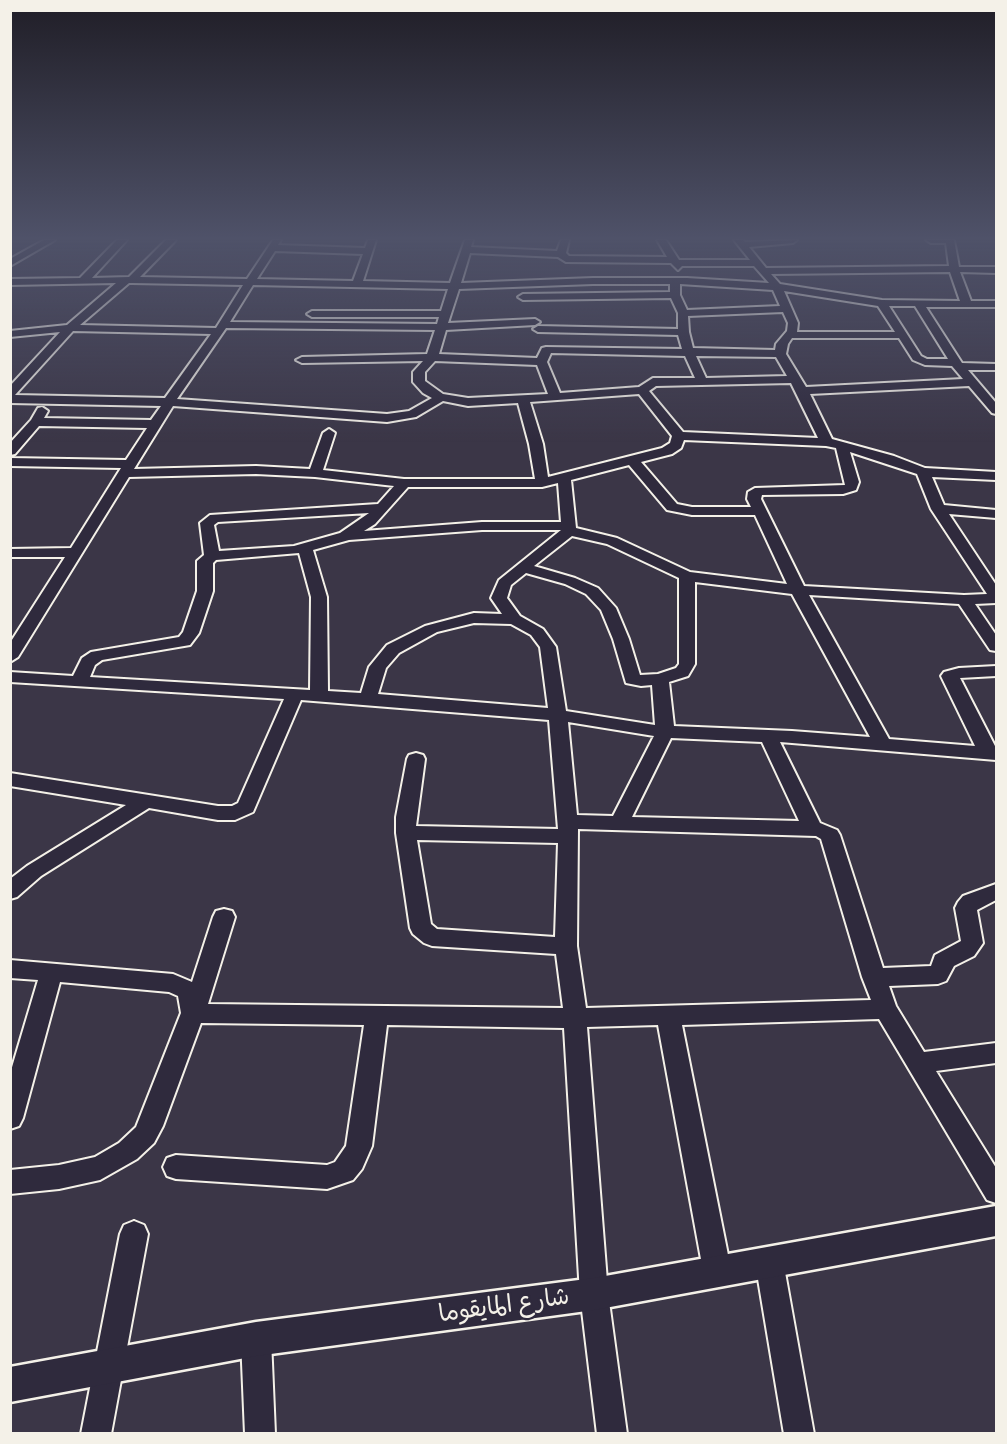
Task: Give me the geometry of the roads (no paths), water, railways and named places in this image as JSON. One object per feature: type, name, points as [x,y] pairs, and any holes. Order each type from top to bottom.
[{"type":"street","points":[[10,394],[70,328],[96,307]]},
{"type":"street","points":[[10,657],[169,402],[236,307]]},
{"type":"street","points":[[298,314],[315,307]]},
{"type":"street","points":[[397,307],[445,314]]},
{"type":"street","points":[[447,307],[432,357],[419,372],[419,382],[427,390],[440,397],[468,402],[642,390],[653,382],[794,379]]},
{"type":"street","points":[[528,307],[546,350],[541,362],[555,395]]},
{"type":"street","points":[[681,307],[688,352],[702,382]]},
{"type":"street","points":[[885,307],[921,361],[996,367]]},
{"type":"street","points":[[921,307],[957,365],[996,410]]},
{"type":"street","points":[[683,313],[785,309],[793,323],[789,335],[782,344],[780,354],[834,445],[852,482],[851,487],[843,490],[766,490],[755,492],[754,499],[798,590],[883,744]]},
{"type":"street","points":[[10,334],[70,328],[228,321],[443,327],[536,325],[683,332]]},
{"type":"street","points":[[789,335],[903,334]]},
{"type":"street","points":[[546,350],[780,354]]},
{"type":"street","points":[[302,360],[432,357],[541,362]]},
{"type":"street","points":[[802,391],[970,382]]},
{"type":"street","points":[[642,390],[679,436],[834,445],[889,459],[923,471],[996,476]]},
{"type":"street","points":[[10,399],[169,402],[387,418],[412,414],[440,397]]},
{"type":"street","points":[[13,445],[36,422],[49,399]]},
{"type":"street","points":[[523,399],[536,444],[542,483]]},
{"type":"street","points":[[36,422],[157,424]]},
{"type":"street","points":[[315,473],[329,434]]},
{"type":"street","points":[[10,462],[315,473],[404,483],[542,483],[667,451],[676,445],[679,436]]},
{"type":"street","points":[[632,460],[672,507],[692,511],[759,511]]},
{"type":"street","points":[[79,681],[88,662],[97,656],[184,641],[192,633],[205,591],[206,561],[212,556],[305,548],[345,536],[482,526],[568,529],[612,541],[687,576],[798,590],[964,600],[996,597],[938,509],[923,471]]},
{"type":"street","points":[[564,477],[568,529]]},
{"type":"street","points":[[345,536],[370,522],[404,483]]},
{"type":"street","points":[[212,556],[207,523],[215,518],[380,508]]},
{"type":"street","points":[[938,509],[996,514]]},
{"type":"street","points":[[568,529],[504,583],[499,598],[514,619],[537,632],[549,647],[568,829],[566,946],[574,1018],[594,1294],[612,1434]]},
{"type":"street","points":[[305,548],[319,597],[319,695]]},
{"type":"street","points":[[10,553],[74,552]]},
{"type":"street","points":[[524,568],[570,581],[592,591],[608,608],[621,639],[632,680],[641,681],[660,679],[682,672],[687,664],[687,576]]},
{"type":"street","points":[[964,600],[996,646]]},
{"type":"street","points":[[368,699],[378,667],[393,649],[431,628],[474,618],[514,619]]},
{"type":"street","points":[[992,754],[950,676],[959,673],[996,671]]},
{"type":"street","points":[[10,677],[295,693],[558,716],[665,732],[768,736],[992,754]]},
{"type":"street","points":[[618,825],[665,732],[660,679]]},
{"type":"street","points":[[10,779],[218,813],[236,813],[246,807],[295,693]]},
{"type":"street","points":[[768,736],[813,828]]},
{"type":"street","points":[[416,759],[406,817],[406,833],[421,928],[432,937],[566,946]]},
{"type":"street","points":[[10,891],[34,871],[145,802]]},
{"type":"street","points":[[406,833],[568,829],[618,825],[822,830],[830,835],[885,1009],[996,1191]]},
{"type":"street","points":[[873,977],[938,975],[943,961],[966,950],[972,943],[966,908],[971,902],[996,892]]},
{"type":"street","points":[[10,1182],[59,1177],[100,1168],[128,1151],[145,1135],[154,1118],[193,1013],[224,917]]},
{"type":"street","points":[[10,969],[173,983],[186,990],[191,1000],[193,1013]]},
{"type":"street","points":[[10,1118],[52,971]]},
{"type":"street","points":[[193,1013],[574,1018],[885,1009]]},
{"type":"street","points":[[176,1167],[327,1177],[344,1170],[353,1161],[359,1146],[377,1015]]},
{"type":"street","points":[[668,1015],[717,1270]]},
{"type":"street","points":[[919,1063],[996,1053]]},
{"type":"street","name":"شارع المايقوما","points":[[10,1385],[256,1339],[594,1294],[996,1221]]},
{"type":"street","points":[[96,1434],[134,1234]]},
{"type":"street","points":[[769,1261],[799,1434]]},
{"type":"street","points":[[256,1339],[260,1434]]}]
